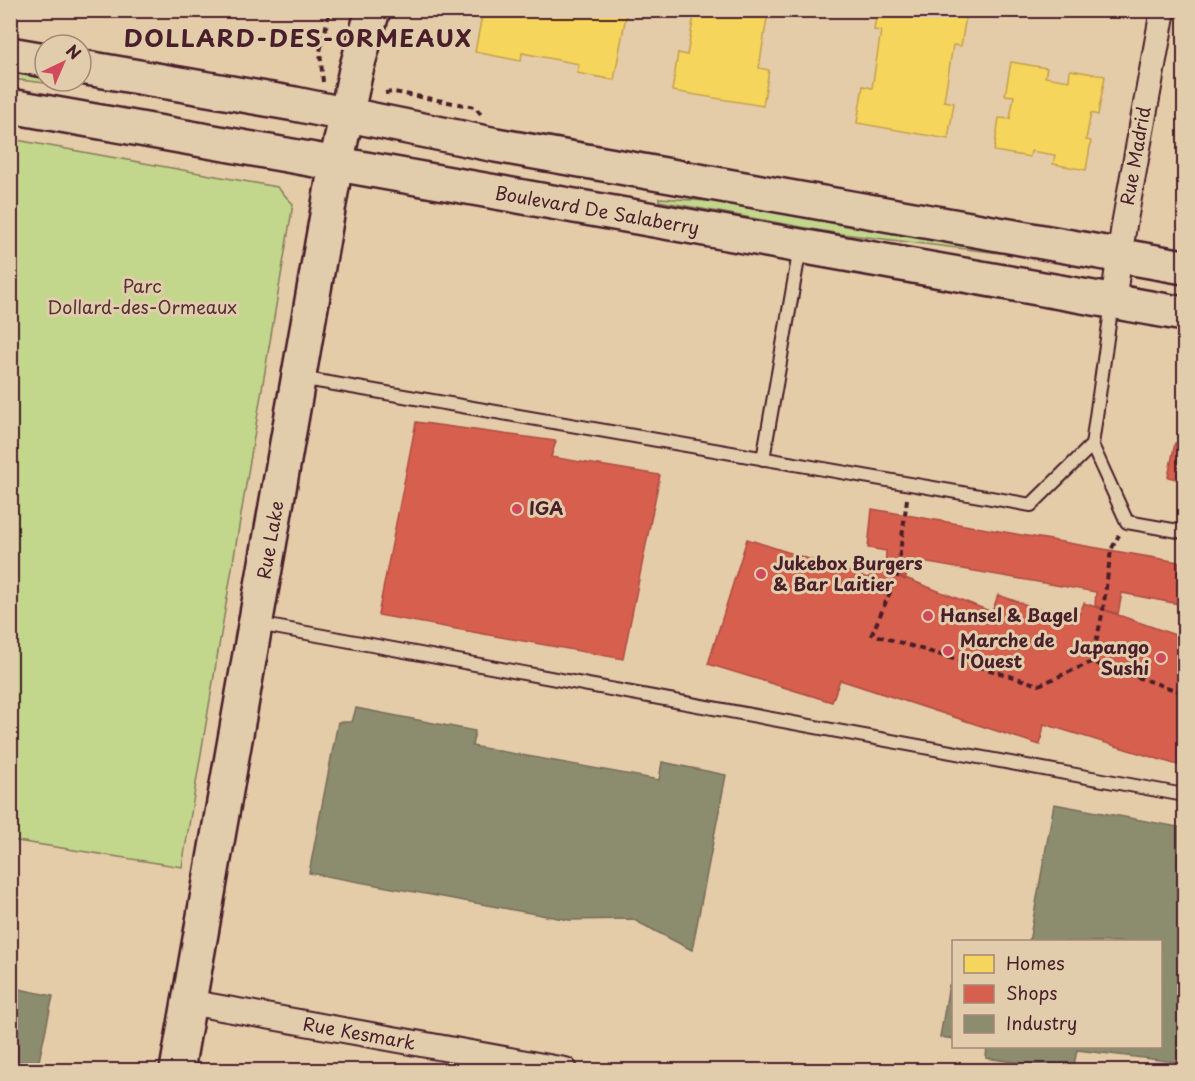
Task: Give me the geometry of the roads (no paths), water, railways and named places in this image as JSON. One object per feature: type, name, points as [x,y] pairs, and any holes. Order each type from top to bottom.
[{"type":"street","name":"Rue Lake","points":[[177,1071],[336,164],[346,115],[374,10]]},
{"type":"street","name":"Rue Madrid","points":[[1113,302],[1163,10]]},
{"type":"street","points":[[10,54],[33,58]]},
{"type":"street","points":[[93,69],[496,145],[1185,267]]},
{"type":"street","name":"Boulevard De Salaberry","points":[[10,106],[1185,314]]},
{"type":"street","name":"Rue Kesmark","points":[[188,1002],[565,1071]]},
{"type":"lane","points":[[763,459],[800,247]]},
{"type":"lane","points":[[1113,302],[1092,445],[1127,522],[1185,532]]},
{"type":"lane","points":[[299,378],[1031,505],[1092,445]]},
{"type":"lane","points":[[257,624],[1185,795]]},
{"type":"place","name":"IGA","points":[[517,509]]},
{"type":"place","name":"Jukebox Burgers & Bar Laitier","points":[[761,574]]},
{"type":"place","name":"Hansel & Bagel","points":[[928,616]]},
{"type":"place","name":"Marche de l'Ouest","points":[[948,651]]},
{"type":"place","name":"Japango Sushi","points":[[1161,658]]},
{"type":"district","name":"DOLLARD-DES-ORMEAUX","points":[[298,39]]},
{"type":"park label","name":"Parc Dollard-des-Ormeaux","points":[[142,297]]}]
